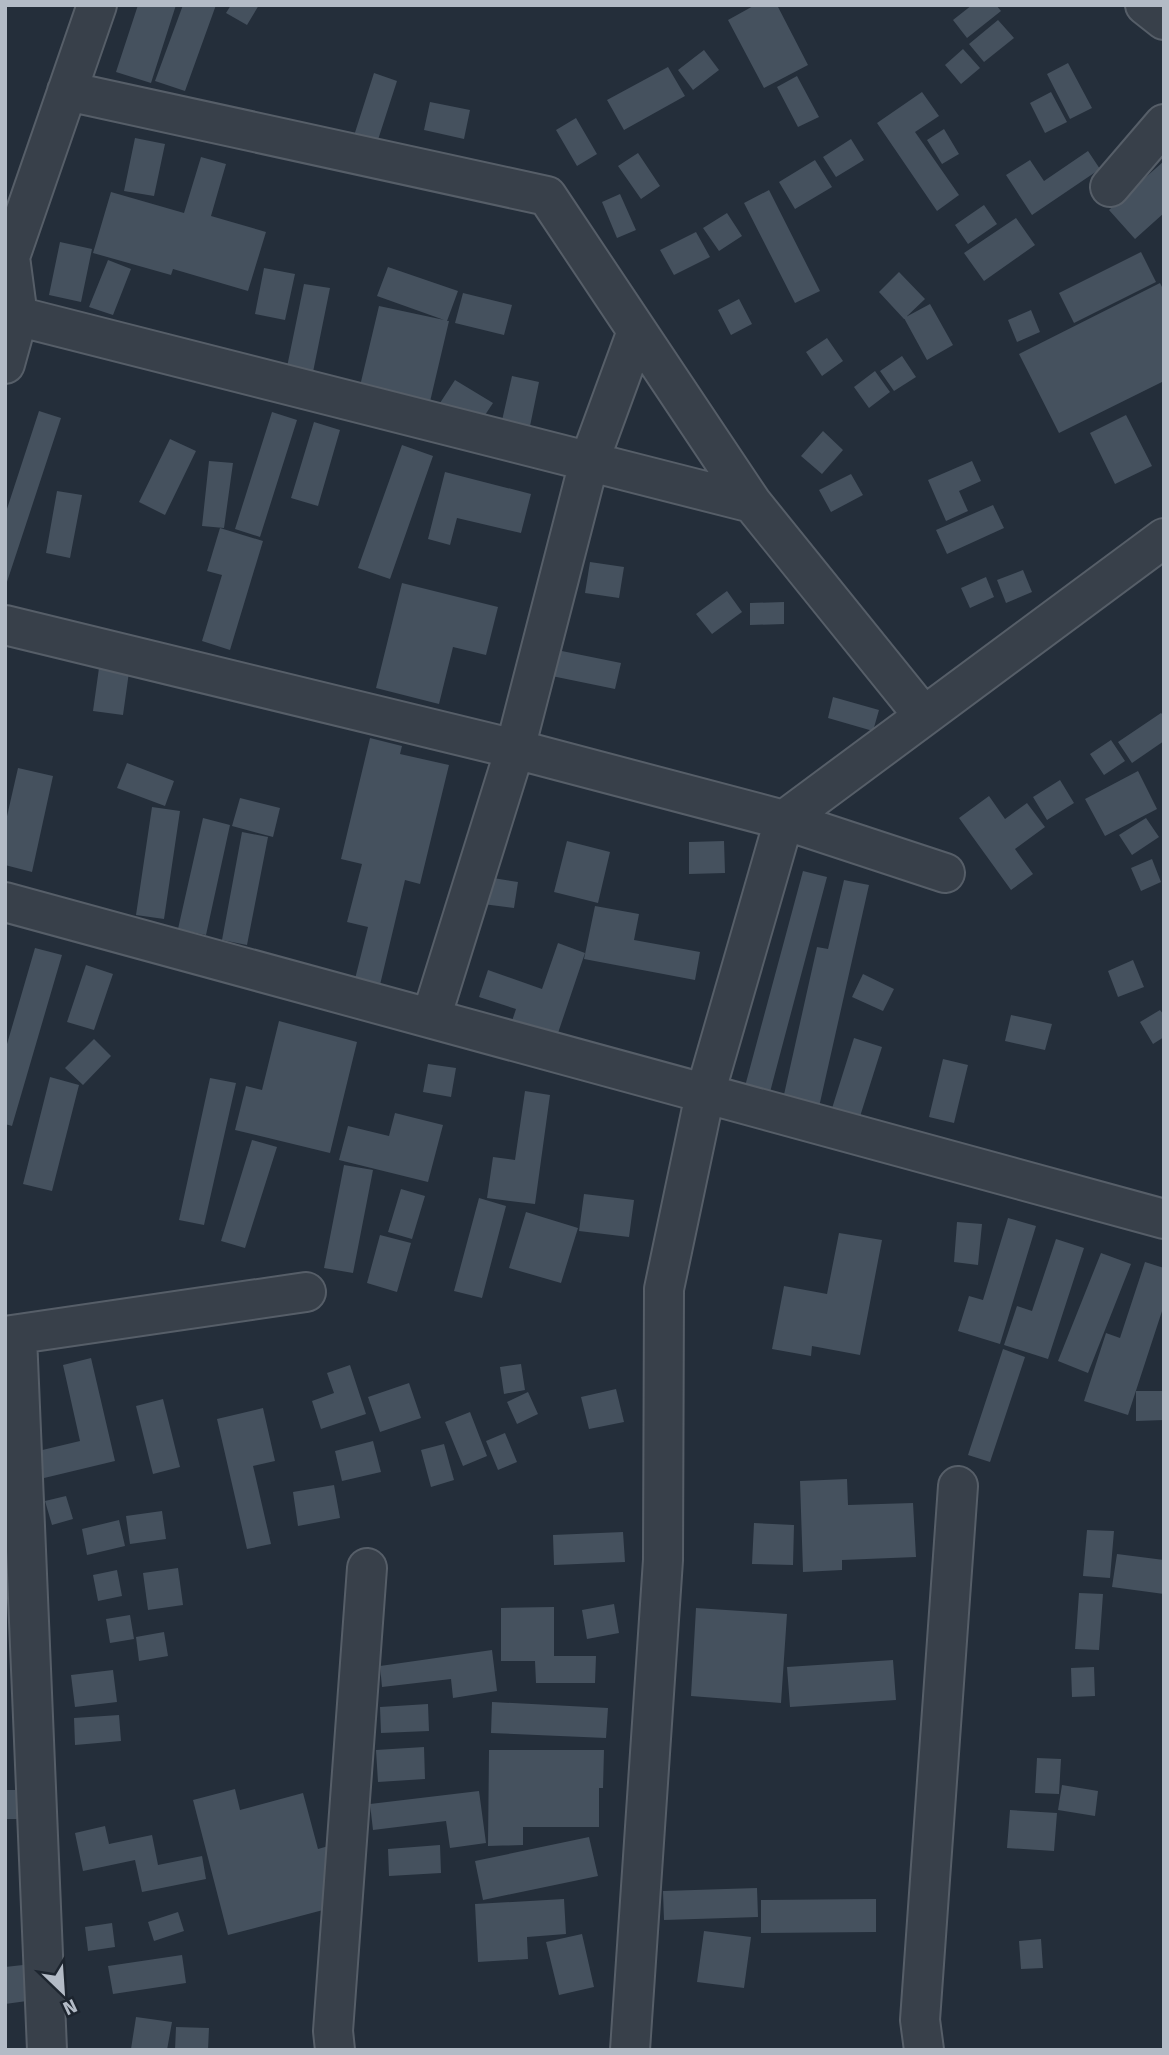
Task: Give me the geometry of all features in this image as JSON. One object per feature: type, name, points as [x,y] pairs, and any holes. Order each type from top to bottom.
[{"type":"street","points":[[5,364],[12,315],[10,257],[97,5]]},
{"type":"street","points":[[1145,5],[1164,20]]},
{"type":"street","points":[[67,91],[547,196],[752,503],[923,715]]},
{"type":"street","points":[[1110,187],[1164,124]]},
{"type":"street","points":[[12,315],[752,503]]},
{"type":"street","points":[[431,1018],[515,749],[589,462],[637,331]]},
{"type":"street","points":[[630,2050],[663,1560],[663,1289],[705,1094],[784,820],[1164,538]]},
{"type":"street","points":[[5,625],[515,749],[784,820],[945,873]]},
{"type":"street","points":[[5,902],[1164,1219]]},
{"type":"street","points":[[47,2050],[11,1336],[306,1292]]},
{"type":"street","points":[[924,2050],[920,2020],[958,1486]]},
{"type":"street","points":[[335,2050],[333,2031],[367,1568]]},
{"type":"building","points":[[138,5],[176,5],[151,83],[116,72]]},
{"type":"building","points":[[183,5],[216,5],[185,91],[155,81]]},
{"type":"building","points":[[231,5],[259,5],[247,25],[226,13]]},
{"type":"building","points":[[755,5],[777,5],[808,65],[764,88],[728,20]]},
{"type":"building","points":[[972,5],[996,5],[1001,11],[967,38],[953,20]]},
{"type":"building","points":[[998,20],[1014,38],[984,62],[969,44]]},
{"type":"building","points":[[963,49],[980,68],[961,84],[945,65]]},
{"type":"building","points":[[704,50],[719,70],[693,90],[678,70]]},
{"type":"building","points":[[1068,63],[1092,108],[1070,119],[1047,74]]},
{"type":"building","points":[[668,67],[685,96],[624,130],[607,100]]},
{"type":"building","points":[[374,73],[397,81],[375,149],[352,142]]},
{"type":"building","points":[[797,76],[819,117],[798,127],[777,87]]},
{"type":"building","points":[[922,92],[939,116],[915,132],[959,195],[937,211],[877,123]]},
{"type":"building","points":[[1051,92],[1067,122],[1045,133],[1030,103]]},
{"type":"building","points":[[430,102],[470,110],[464,139],[424,130]]},
{"type":"building","points":[[576,118],[597,154],[577,166],[556,130]]},
{"type":"building","points":[[944,129],[959,154],[942,164],[927,140]]},
{"type":"building","points":[[135,138],[165,144],[154,196],[124,191]]},
{"type":"building","points":[[851,139],[864,160],[836,177],[823,157]]},
{"type":"building","points":[[1088,151],[1100,169],[1032,215],[1006,175],[1030,160],[1044,181]]},
{"type":"building","points":[[638,153],[660,186],[641,199],[618,166]]},
{"type":"building","points":[[201,157],[226,164],[211,216],[266,232],[248,291],[173,269],[171,275],[93,253],[111,192],[184,213]]},
{"type":"building","points":[[815,160],[832,187],[795,209],[779,182]]},
{"type":"building","points":[[1164,161],[1164,213],[1135,239],[1109,210]]},
{"type":"building","points":[[769,190],[820,291],[795,303],[744,203]]},
{"type":"building","points":[[620,194],[636,230],[617,238],[602,202]]},
{"type":"building","points":[[984,205],[997,224],[968,244],[955,225]]},
{"type":"building","points":[[727,213],[742,236],[719,251],[703,228]]},
{"type":"building","points":[[1016,218],[1035,245],[984,281],[964,253]]},
{"type":"building","points":[[696,232],[710,257],[674,275],[660,250]]},
{"type":"building","points":[[60,242],[92,249],[81,302],[49,295]]},
{"type":"building","points":[[1141,252],[1156,282],[1074,323],[1059,293]]},
{"type":"building","points":[[108,260],[131,269],[113,315],[89,307]]},
{"type":"building","points":[[388,267],[458,291],[447,321],[377,296]]},
{"type":"building","points":[[264,268],[295,274],[285,320],[255,314]]},
{"type":"building","points":[[899,272],[925,299],[904,319],[879,292]]},
{"type":"building","points":[[1160,283],[1164,291],[1164,381],[1059,433],[1019,354]]},
{"type":"building","points":[[304,284],[330,288],[313,372],[287,367]]},
{"type":"building","points":[[463,293],[512,305],[504,335],[455,323]]},
{"type":"building","points":[[739,299],[752,324],[731,335],[718,310]]},
{"type":"building","points":[[930,304],[953,345],[927,360],[904,318]]},
{"type":"building","points":[[379,306],[449,321],[429,406],[360,386]]},
{"type":"building","points":[[1031,310],[1040,332],[1017,342],[1008,320]]},
{"type":"building","points":[[827,338],[843,361],[822,376],[806,352]]},
{"type":"building","points":[[902,356],[916,377],[894,391],[880,371]]},
{"type":"building","points":[[875,371],[890,392],[869,408],[854,387]]},
{"type":"building","points":[[512,376],[539,382],[529,431],[501,425]]},
{"type":"building","points":[[455,380],[493,403],[477,427],[440,403]]},
{"type":"building","points":[[39,411],[61,418],[5,588],[5,515]]},
{"type":"building","points":[[272,412],[297,420],[260,537],[235,529]]},
{"type":"building","points":[[1126,415],[1152,466],[1115,484],[1090,433]]},
{"type":"building","points":[[314,422],[340,430],[318,506],[291,498]]},
{"type":"building","points":[[823,431],[843,450],[822,474],[801,456]]},
{"type":"building","points":[[170,439],[196,451],[165,515],[139,502]]},
{"type":"building","points":[[402,445],[433,456],[390,579],[358,568]]},
{"type":"building","points":[[209,461],[233,463],[224,528],[202,526]]},
{"type":"building","points":[[972,461],[981,481],[959,491],[968,511],[946,521],[928,480]]},
{"type":"building","points":[[445,472],[531,494],[521,533],[457,518],[450,545],[428,539]]},
{"type":"building","points":[[851,474],[863,495],[831,512],[819,490]]},
{"type":"building","points":[[57,491],[82,495],[70,558],[46,553]]},
{"type":"building","points":[[993,505],[1004,528],[947,554],[936,530]]},
{"type":"building","points":[[220,528],[263,541],[230,650],[202,641],[222,575],[207,571]]},
{"type":"building","points":[[590,562],[624,567],[619,598],[585,593]]},
{"type":"building","points":[[1023,570],[1032,592],[1006,603],[997,580]]},
{"type":"building","points":[[986,577],[994,597],[970,608],[961,588]]},
{"type":"building","points":[[402,583],[498,607],[486,655],[453,647],[439,704],[376,688]]},
{"type":"building","points":[[727,591],[742,612],[712,634],[696,614]]},
{"type":"building","points":[[784,602],[784,624],[750,625],[750,603]]},
{"type":"building","points":[[547,648],[621,663],[615,689],[542,674]]},
{"type":"building","points":[[99,668],[129,672],[123,715],[93,711]]},
{"type":"building","points":[[833,697],[879,710],[873,731],[828,718]]},
{"type":"building","points":[[1161,713],[1164,716],[1164,741],[1132,763],[1118,742]]},
{"type":"building","points":[[370,738],[402,746],[400,754],[449,765],[420,884],[405,880],[379,989],[354,983],[368,927],[347,922],[362,864],[341,859]]},
{"type":"building","points":[[1111,740],[1125,761],[1104,775],[1090,754]]},
{"type":"building","points":[[127,763],[174,781],[165,806],[117,788]]},
{"type":"building","points":[[18,768],[53,776],[32,872],[5,865],[5,825]]},
{"type":"building","points":[[1138,771],[1157,809],[1105,836],[1085,799]]},
{"type":"building","points":[[1060,780],[1074,803],[1047,820],[1033,797]]},
{"type":"building","points":[[989,796],[1005,819],[1027,803],[1045,827],[1015,849],[1033,874],[1011,890],[959,818]]},
{"type":"building","points":[[240,798],[280,808],[273,837],[232,826]]},
{"type":"building","points":[[152,807],[180,811],[164,919],[136,915]]},
{"type":"building","points":[[203,818],[230,825],[206,935],[178,929]]},
{"type":"building","points":[[1146,818],[1159,837],[1132,855],[1119,835]]},
{"type":"building","points":[[242,832],[268,837],[247,945],[222,940]]},
{"type":"building","points":[[567,841],[610,852],[598,903],[554,892]]},
{"type":"building","points":[[724,841],[725,873],[689,874],[689,842]]},
{"type":"building","points":[[1152,859],[1161,882],[1141,891],[1131,868]]},
{"type":"building","points":[[803,871],[827,877],[769,1096],[744,1090]]},
{"type":"building","points":[[487,877],[518,882],[514,908],[483,904]]},
{"type":"building","points":[[844,880],[869,885],[817,1116],[781,1108],[817,947],[828,949]]},
{"type":"building","points":[[595,906],[639,914],[634,940],[700,952],[695,980],[584,959]]},
{"type":"building","points":[[558,943],[585,953],[556,1039],[511,1024],[516,1009],[479,997],[488,970],[542,989]]},
{"type":"building","points":[[35,948],[62,955],[12,1126],[5,1124],[5,1051]]},
{"type":"building","points":[[1133,960],[1144,987],[1118,997],[1108,971]]},
{"type":"building","points":[[86,965],[113,974],[94,1030],[67,1022]]},
{"type":"building","points":[[863,974],[894,989],[883,1011],[852,997]]},
{"type":"building","points":[[1160,1010],[1164,1015],[1164,1037],[1153,1044],[1140,1022]]},
{"type":"building","points":[[1011,1015],[1052,1024],[1045,1050],[1005,1041]]},
{"type":"building","points":[[279,1021],[357,1042],[330,1153],[235,1130],[246,1086],[262,1090]]},
{"type":"building","points":[[854,1038],[882,1047],[857,1126],[829,1118]]},
{"type":"building","points":[[94,1039],[111,1056],[83,1085],[65,1068]]},
{"type":"building","points":[[943,1059],[968,1065],[954,1123],[929,1117]]},
{"type":"building","points":[[428,1064],[456,1068],[451,1097],[423,1092]]},
{"type":"building","points":[[50,1077],[79,1085],[52,1191],[23,1184]]},
{"type":"building","points":[[210,1078],[236,1083],[204,1225],[179,1220]]},
{"type":"building","points":[[525,1091],[550,1095],[535,1204],[487,1198],[493,1157],[515,1160]]},
{"type":"building","points":[[395,1113],[443,1125],[428,1182],[339,1160],[348,1126],[389,1136]]},
{"type":"building","points":[[252,1140],[277,1147],[245,1248],[221,1241]]},
{"type":"building","points":[[344,1165],[373,1170],[353,1273],[324,1268]]},
{"type":"building","points":[[401,1189],[425,1196],[412,1239],[388,1232]]},
{"type":"building","points":[[584,1194],[634,1200],[629,1237],[579,1231]]},
{"type":"building","points":[[479,1198],[506,1206],[482,1298],[454,1291]]},
{"type":"building","points":[[526,1212],[578,1228],[561,1283],[509,1268]]},
{"type":"building","points":[[1008,1218],[1036,1226],[1000,1344],[958,1331],[969,1296],[983,1300]]},
{"type":"building","points":[[957,1222],[982,1224],[978,1265],[954,1262]]},
{"type":"building","points":[[839,1233],[882,1240],[860,1355],[812,1346],[811,1356],[772,1349],[784,1286],[827,1294]]},
{"type":"building","points":[[380,1235],[411,1243],[397,1292],[367,1283]]},
{"type":"building","points":[[1056,1239],[1084,1248],[1048,1359],[1004,1345],[1017,1306],[1032,1311]]},
{"type":"building","points":[[1101,1253],[1131,1264],[1088,1373],[1058,1361]]},
{"type":"building","points":[[1145,1262],[1164,1268],[1164,1305],[1128,1415],[1084,1401],[1106,1333],[1120,1338]]},
{"type":"building","points":[[1003,1349],[1025,1357],[990,1462],[968,1455]]},
{"type":"building","points":[[91,1358],[115,1461],[40,1479],[34,1452],[80,1441],[63,1365]]},
{"type":"building","points":[[521,1364],[525,1390],[504,1394],[500,1367]]},
{"type":"building","points":[[350,1365],[366,1414],[321,1429],[312,1401],[334,1393],[327,1373]]},
{"type":"building","points":[[409,1383],[421,1418],[380,1432],[368,1397]]},
{"type":"building","points":[[616,1389],[624,1422],[589,1429],[581,1397]]},
{"type":"building","points":[[1136,1391],[1164,1391],[1164,1420],[1136,1421]]},
{"type":"building","points":[[528,1392],[538,1414],[517,1424],[507,1402]]},
{"type":"building","points":[[163,1399],[180,1467],[153,1474],[136,1406]]},
{"type":"building","points":[[263,1408],[275,1461],[253,1466],[271,1544],[247,1549],[217,1419]]},
{"type":"building","points":[[470,1412],[487,1456],[463,1466],[445,1422]]},
{"type":"building","points":[[505,1433],[517,1462],[498,1470],[486,1441]]},
{"type":"building","points":[[373,1441],[381,1472],[342,1481],[335,1451]]},
{"type":"building","points":[[444,1444],[454,1480],[431,1487],[421,1450]]},
{"type":"building","points":[[847,1479],[848,1505],[913,1503],[916,1557],[842,1560],[842,1570],[803,1572],[800,1481]]},
{"type":"building","points":[[334,1485],[340,1518],[298,1526],[293,1492]]},
{"type":"building","points":[[66,1496],[73,1519],[52,1525],[45,1501]]},
{"type":"building","points":[[162,1511],[166,1539],[130,1544],[126,1516]]},
{"type":"building","points":[[119,1520],[125,1546],[87,1555],[82,1529]]},
{"type":"building","points":[[754,1523],[794,1525],[793,1565],[752,1564]]},
{"type":"building","points":[[1087,1530],[1114,1531],[1110,1578],[1083,1576]]},
{"type":"building","points":[[623,1532],[625,1562],[554,1565],[553,1535]]},
{"type":"building","points":[[1117,1554],[1164,1560],[1164,1594],[1112,1587]]},
{"type":"building","points":[[178,1568],[183,1605],[148,1610],[143,1573]]},
{"type":"building","points":[[117,1570],[122,1596],[98,1601],[93,1575]]},
{"type":"building","points":[[1079,1593],[1103,1594],[1099,1650],[1075,1649]]},
{"type":"building","points":[[614,1604],[619,1633],[587,1639],[582,1610]]},
{"type":"building","points":[[554,1607],[554,1656],[596,1656],[595,1683],[536,1683],[535,1661],[501,1661],[501,1608]]},
{"type":"building","points":[[696,1608],[787,1614],[781,1703],[691,1696]]},
{"type":"building","points":[[130,1615],[134,1639],[110,1643],[106,1619]]},
{"type":"building","points":[[164,1632],[168,1656],[139,1661],[136,1637]]},
{"type":"building","points":[[492,1650],[497,1691],[453,1698],[451,1679],[382,1687],[380,1666]]},
{"type":"building","points":[[893,1660],[896,1700],[790,1707],[787,1667]]},
{"type":"building","points":[[1094,1667],[1095,1696],[1072,1697],[1071,1668]]},
{"type":"building","points":[[113,1670],[117,1702],[75,1707],[71,1675]]},
{"type":"building","points":[[492,1702],[608,1708],[606,1738],[491,1733]]},
{"type":"building","points":[[428,1704],[429,1731],[381,1733],[380,1707]]},
{"type":"building","points":[[119,1715],[121,1741],[75,1745],[74,1718]]},
{"type":"building","points":[[424,1747],[425,1779],[378,1782],[376,1750]]},
{"type":"building","points":[[489,1750],[604,1750],[603,1788],[599,1788],[599,1827],[523,1827],[523,1845],[488,1846]]},
{"type":"building","points":[[1037,1758],[1061,1759],[1059,1794],[1035,1793]]},
{"type":"building","points":[[1062,1785],[1098,1791],[1095,1816],[1058,1810]]},
{"type":"building","points":[[235,1789],[240,1810],[303,1793],[318,1849],[346,1841],[361,1900],[228,1935],[193,1800]]},
{"type":"building","points":[[5,1790],[26,1790],[25,1819],[5,1819]]},
{"type":"building","points":[[479,1791],[486,1843],[450,1848],[446,1821],[373,1830],[370,1804]]},
{"type":"building","points":[[1010,1810],[1057,1813],[1054,1851],[1007,1848]]},
{"type":"building","points":[[105,1826],[109,1844],[152,1835],[158,1865],[202,1856],[206,1879],[142,1892],[135,1860],[83,1871],[75,1833]]},
{"type":"building","points":[[589,1837],[598,1876],[483,1900],[475,1861]]},
{"type":"building","points":[[440,1845],[441,1873],[389,1876],[388,1849]]},
{"type":"building","points":[[757,1888],[758,1917],[664,1920],[663,1891]]},
{"type":"building","points":[[564,1899],[566,1934],[527,1937],[528,1959],[478,1962],[475,1904]]},
{"type":"building","points":[[876,1899],[876,1932],[761,1933],[761,1900]]},
{"type":"building","points":[[178,1912],[184,1931],[154,1941],[148,1922]]},
{"type":"building","points":[[112,1923],[115,1947],[88,1951],[85,1927]]},
{"type":"building","points":[[704,1931],[751,1937],[744,1988],[697,1982]]},
{"type":"building","points":[[582,1934],[594,1987],[559,1995],[546,1942]]},
{"type":"building","points":[[1041,1939],[1043,1968],[1021,1969],[1019,1941]]},
{"type":"building","points":[[182,1955],[186,1983],[113,1994],[108,1966]]},
{"type":"building","points":[[23,1965],[27,2001],[5,2004],[5,1967]]},
{"type":"building","points":[[136,2017],[172,2022],[167,2050],[131,2049]]},
{"type":"building","points":[[176,2027],[209,2028],[208,2050],[175,2050]]}]
